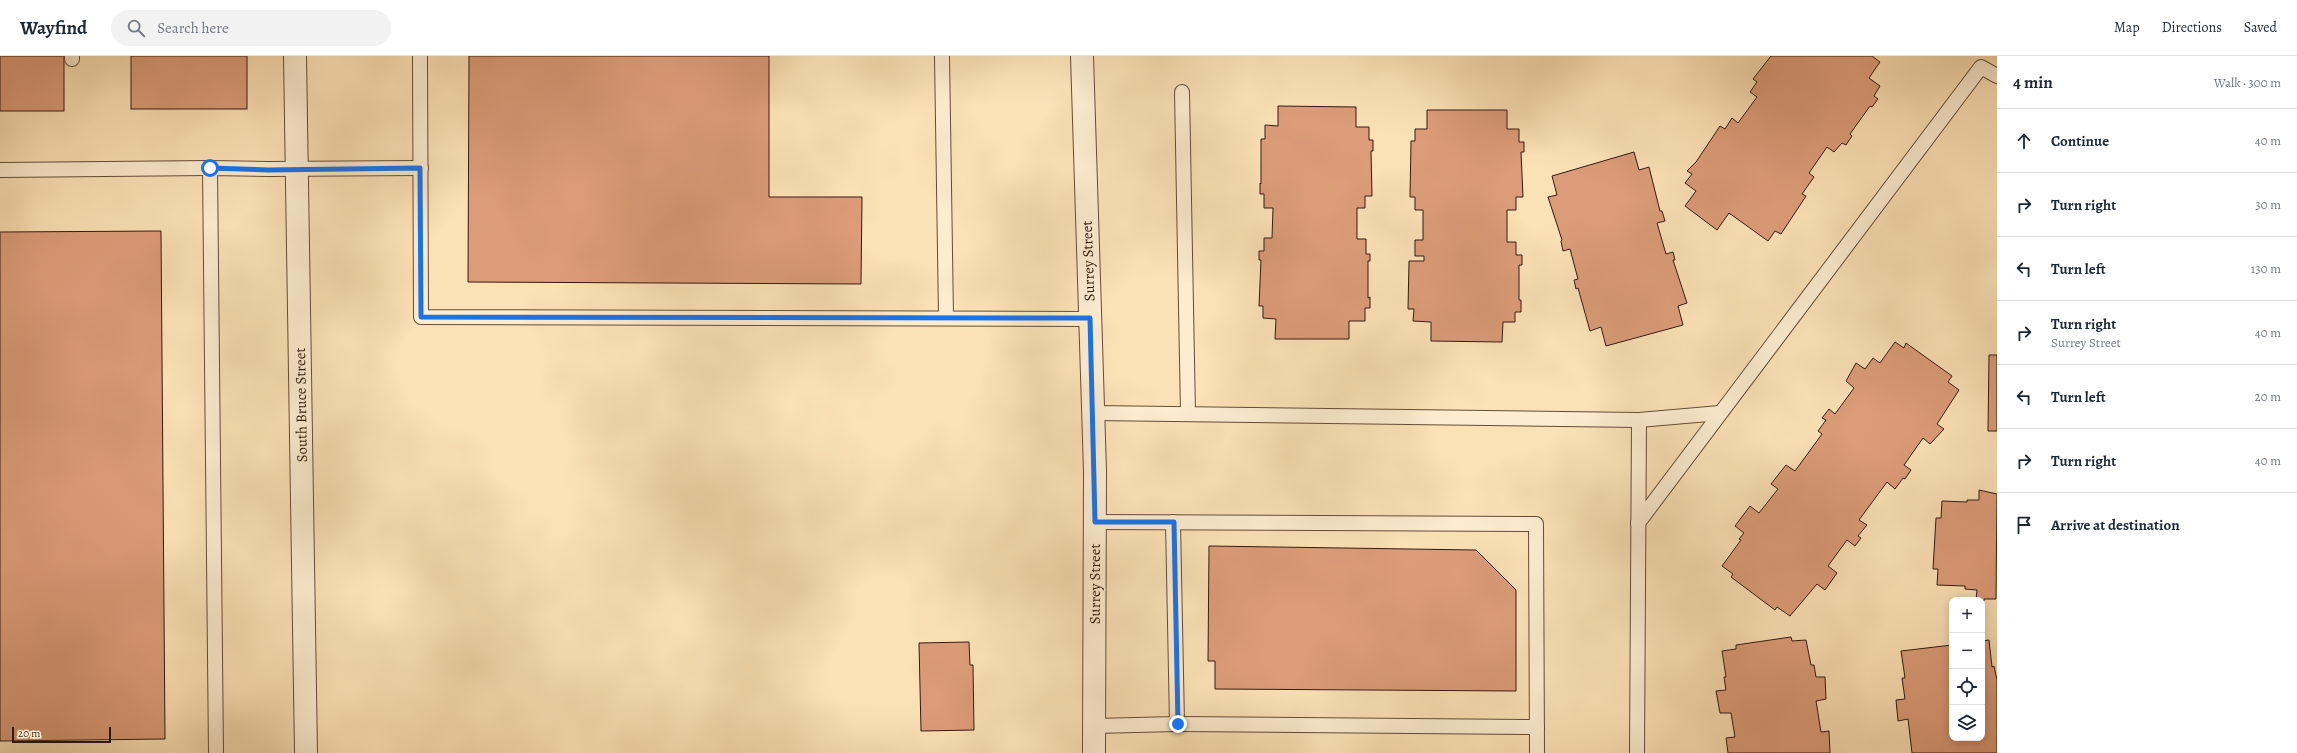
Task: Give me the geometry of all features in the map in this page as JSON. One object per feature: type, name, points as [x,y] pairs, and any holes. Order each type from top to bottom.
[{"type":"street","name":"South Bruce Street","points":[[295,56],[306,753]]},
{"type":"street","name":"Surrey Street","points":[[1082,56],[1095,522],[1094,753]]},
{"type":"lane","points":[[420,56],[421,317],[1090,318]]},
{"type":"lane","points":[[942,56],[946,317]]},
{"type":"lane","points":[[1638,523],[1983,61],[1997,76]]},
{"type":"lane","points":[[1182,92],[1188,414]]},
{"type":"lane","points":[[210,168],[216,753]]},
{"type":"lane","points":[[0,170],[210,168],[297,170],[420,168]]},
{"type":"lane","points":[[1093,413],[1639,420],[1720,413]]},
{"type":"lane","points":[[1637,753],[1639,420]]},
{"type":"lane","points":[[1095,522],[1536,524],[1537,753]]},
{"type":"lane","points":[[1174,522],[1178,724]]},
{"type":"lane","points":[[1094,726],[1178,724],[1536,727]]},
{"type":"building","points":[[0,56],[64,56],[64,111],[0,111]]},
{"type":"building","points":[[131,56],[247,56],[247,109],[131,109]]},
{"type":"building","points":[[469,56],[769,56],[769,197],[862,197],[861,284],[468,282]]},
{"type":"building","points":[[1771,56],[1872,56],[1880,62],[1869,78],[1880,86],[1874,96],[1878,99],[1872,107],[1870,106],[1850,134],[1852,136],[1846,145],[1842,143],[1834,152],[1827,147],[1809,173],[1814,177],[1802,194],[1806,196],[1781,234],[1775,231],[1768,241],[1729,213],[1717,230],[1685,206],[1696,191],[1685,183],[1692,174],[1687,171],[1696,162],[1720,126],[1725,129],[1732,118],[1738,123],[1757,97],[1750,92],[1757,82],[1753,79]]},
{"type":"building","points":[[1278,106],[1356,107],[1356,127],[1369,127],[1369,140],[1373,140],[1373,151],[1371,151],[1372,196],[1365,196],[1365,208],[1357,208],[1357,239],[1366,239],[1366,254],[1370,254],[1370,261],[1368,261],[1368,298],[1370,297],[1370,308],[1365,308],[1365,321],[1349,321],[1349,339],[1275,339],[1276,319],[1263,318],[1263,306],[1259,306],[1261,260],[1259,260],[1259,251],[1264,251],[1264,238],[1272,238],[1273,208],[1264,208],[1264,194],[1260,194],[1261,139],[1265,139],[1265,125],[1278,126]]},
{"type":"building","points":[[1427,110],[1507,110],[1507,129],[1519,129],[1519,142],[1524,142],[1524,152],[1521,152],[1523,197],[1516,197],[1516,210],[1507,210],[1507,242],[1516,242],[1516,255],[1522,255],[1522,265],[1519,265],[1519,300],[1521,300],[1521,312],[1515,312],[1515,322],[1503,322],[1502,342],[1431,341],[1431,322],[1413,321],[1414,309],[1408,309],[1409,261],[1424,261],[1424,256],[1415,256],[1415,240],[1423,240],[1423,210],[1415,210],[1415,197],[1410,197],[1411,141],[1415,141],[1415,129],[1427,129]]},
{"type":"building","points":[[1634,152],[1639,170],[1649,167],[1660,211],[1662,211],[1665,221],[1657,223],[1666,254],[1673,252],[1675,260],[1673,260],[1687,303],[1678,306],[1683,325],[1606,346],[1601,327],[1590,331],[1578,288],[1576,289],[1574,280],[1578,279],[1570,249],[1563,251],[1562,240],[1548,197],[1557,195],[1552,176]]},
{"type":"building","points":[[161,231],[165,739],[0,741],[0,232]]},
{"type":"building","points":[[1895,342],[1904,348],[1906,343],[1952,376],[1948,382],[1959,390],[1937,424],[1944,429],[1930,444],[1923,438],[1904,465],[1911,470],[1905,479],[1903,478],[1895,489],[1887,482],[1859,520],[1867,525],[1858,536],[1861,538],[1855,546],[1847,540],[1828,566],[1837,573],[1825,590],[1817,584],[1790,616],[1777,607],[1775,610],[1731,577],[1733,574],[1722,566],[1741,540],[1739,539],[1744,533],[1735,526],[1750,506],[1759,513],[1778,489],[1771,484],[1786,465],[1795,471],[1822,434],[1818,431],[1826,420],[1822,418],[1829,409],[1835,414],[1854,388],[1846,381],[1856,363],[1865,369],[1873,358],[1880,363]]},
{"type":"building","points":[[1989,355],[1997,355],[1997,431],[1988,431]]},
{"type":"building","points":[[1979,490],[1997,494],[1996,599],[1976,597],[1977,590],[1965,589],[1965,586],[1937,585],[1938,569],[1933,569],[1936,518],[1941,518],[1942,501],[1967,502],[1967,500],[1979,500]]},
{"type":"building","points":[[1209,546],[1476,550],[1516,590],[1516,691],[1215,689],[1215,661],[1208,661]]},
{"type":"building","points":[[1791,637],[1792,641],[1806,640],[1811,665],[1814,665],[1816,677],[1825,677],[1826,699],[1816,701],[1821,732],[1829,731],[1830,753],[1728,753],[1726,738],[1735,737],[1731,713],[1720,713],[1716,691],[1726,690],[1724,677],[1726,677],[1722,651],[1736,649],[1736,645]]},
{"type":"building","points":[[1989,640],[1992,667],[1994,666],[1997,680],[1997,753],[1912,753],[1908,719],[1898,721],[1896,700],[1905,699],[1902,678],[1905,678],[1901,651],[1949,645],[1949,741],[1985,741],[1985,641]]},
{"type":"building","points":[[969,642],[970,665],[973,665],[974,730],[921,731],[919,643]]},
{"type":"route","points":[[210,168],[268,170],[420,168],[421,317],[1090,318],[1095,472],[1095,522],[1174,522],[1178,724]]}]
